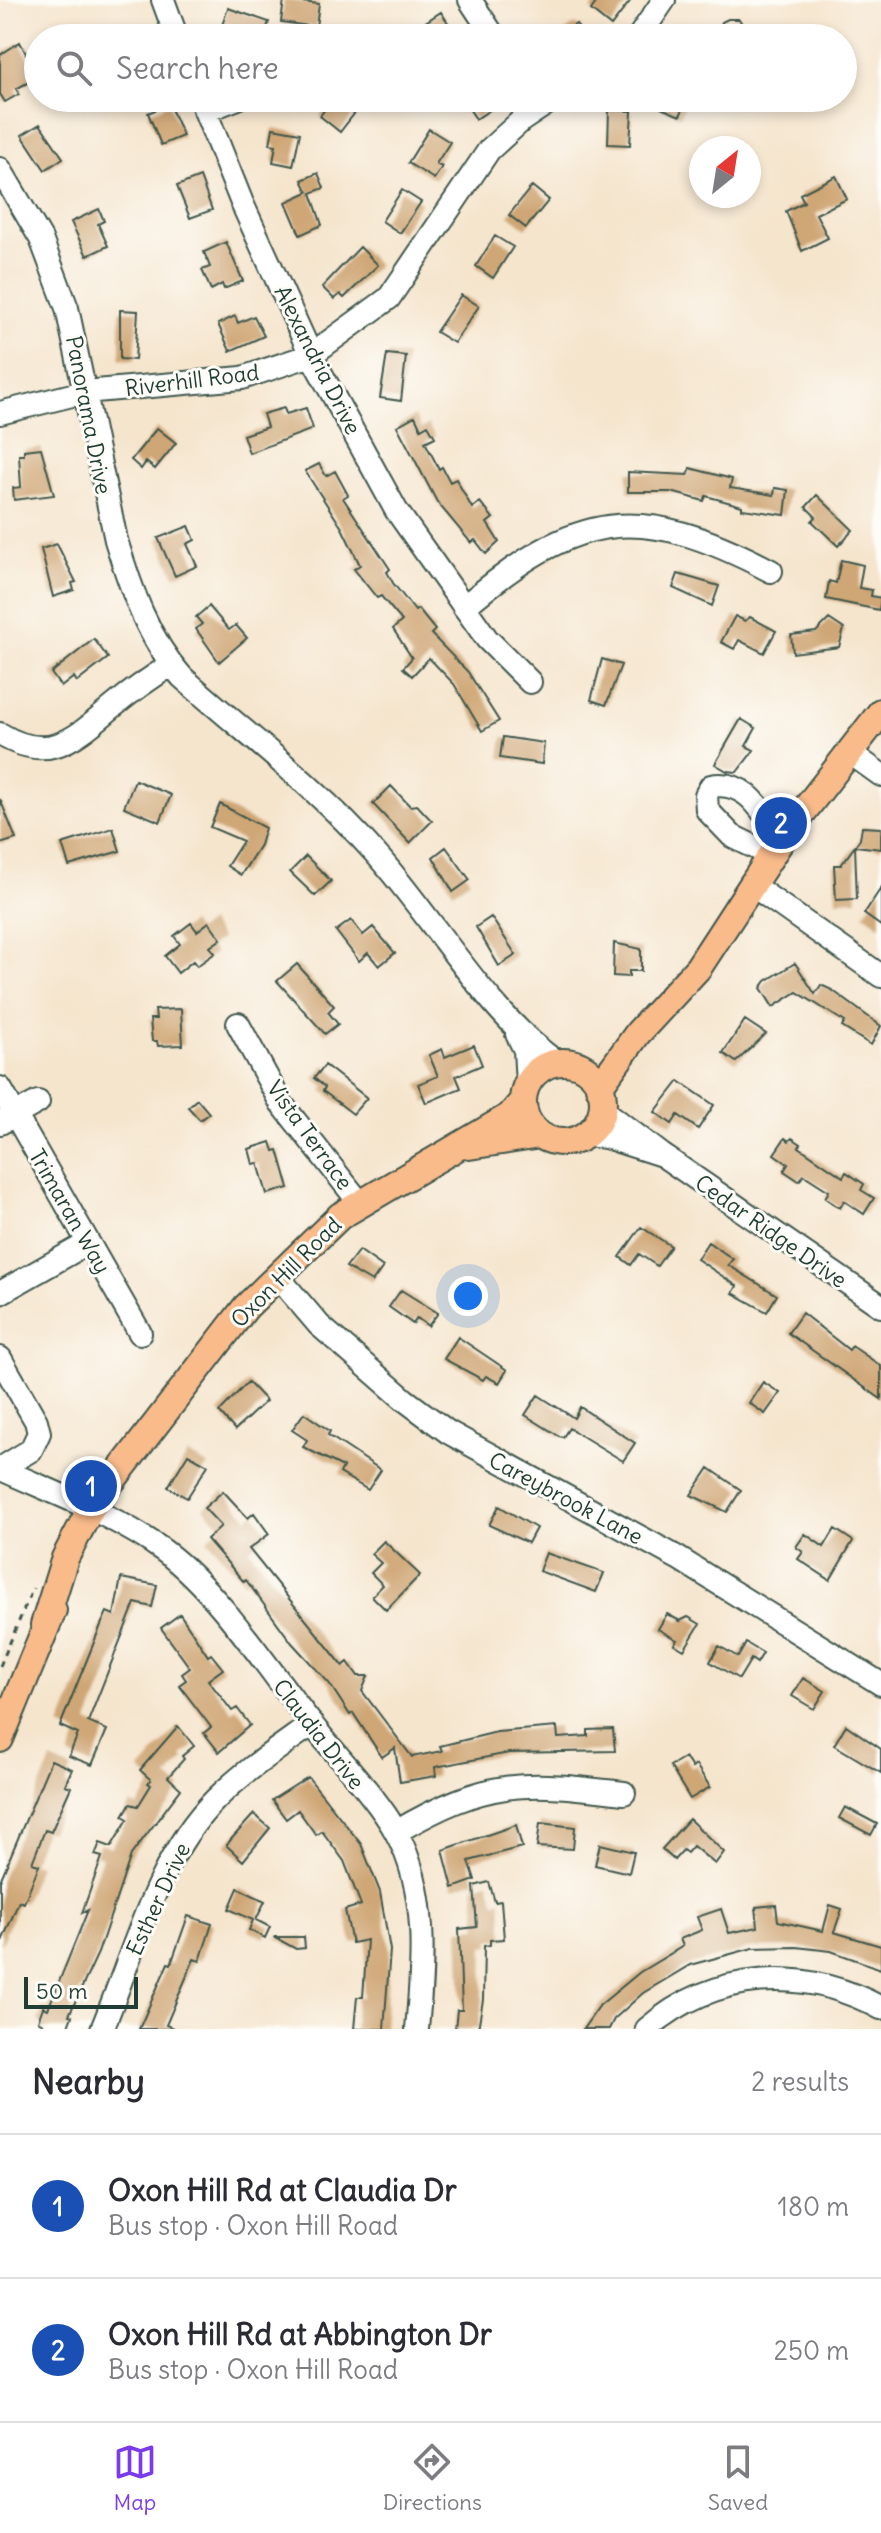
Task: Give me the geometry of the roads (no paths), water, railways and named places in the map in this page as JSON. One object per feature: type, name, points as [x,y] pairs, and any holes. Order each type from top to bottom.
[{"type":"main road","points":[[638,1033],[594,1058],[564,1063],[535,1073],[525,1092],[527,1121],[540,1135],[555,1142],[571,1142],[586,1135],[600,1098],[638,1033],[698,968],[776,847],[881,712]]},
{"type":"main road","points":[[564,1063],[592,1076],[600,1098]]},
{"type":"main road","name":"Oxon Hill Road","points":[[0,1739],[44,1625],[65,1558],[149,1435],[246,1307],[340,1216],[510,1116],[525,1092]]},
{"type":"main road","name":"Oxon Hill Road","points":[[457,1147],[540,1135]]},
{"type":"street","points":[[163,0],[172,24]]},
{"type":"street","points":[[470,0],[486,24]]},
{"type":"street","points":[[648,24],[664,0]]},
{"type":"street","name":"Alexandria Drive","points":[[205,112],[311,355],[409,531],[497,650],[530,682]]},
{"type":"street","name":"Riverhill Road","points":[[0,413],[84,392],[172,382],[231,380],[271,371],[311,355],[389,298],[489,150],[531,112]]},
{"type":"street","name":"Panorama Drive","points":[[0,169],[35,227],[56,276],[72,329],[104,492],[127,577],[152,634],[171,665],[340,814],[390,870],[511,1022],[538,1049],[564,1063]]},
{"type":"street","points":[[464,607],[516,563],[569,535],[597,528],[638,526],[688,534],[771,571]]},
{"type":"street","points":[[0,734],[29,747],[45,749],[68,742],[171,665]]},
{"type":"street","points":[[849,752],[881,775]]},
{"type":"street","points":[[752,885],[881,976]]},
{"type":"street","name":"Panorama Drive","points":[[511,1022],[525,1050],[525,1092]]},
{"type":"street","name":"Vista Terrace","points":[[238,1024],[281,1103],[360,1203]]},
{"type":"street","name":"Trimaran Way","points":[[0,1088],[8,1119],[88,1243],[140,1333]]},
{"type":"street","name":"Cedar Ridge Drive","points":[[600,1098],[662,1155],[881,1306]]},
{"type":"street","points":[[8,1119],[38,1102]]},
{"type":"street","name":"Cedar Ridge Drive","points":[[586,1135],[620,1141],[662,1155]]},
{"type":"street","points":[[0,1293],[88,1243]]},
{"type":"street","name":"Careybrook Lane","points":[[278,1277],[319,1325],[405,1400],[448,1432],[678,1558],[881,1684]]},
{"type":"street","points":[[0,1358],[36,1421],[39,1433],[36,1444],[1,1469]]},
{"type":"street","name":"Claudia Drive","points":[[1,1469],[99,1512],[178,1562],[312,1724],[396,1832],[413,1883],[420,1920],[422,1960],[417,2029]]},
{"type":"street","name":"Esther Drive","points":[[102,2029],[154,1900],[195,1824],[234,1782],[312,1724]]},
{"type":"street","points":[[396,1832],[447,1805],[508,1786],[545,1783],[624,1793]]},
{"type":"street","points":[[647,2029],[675,2008],[700,1996],[755,1979],[820,1982],[881,2008]]},
{"type":"place","name":"Oxon Hill Rd at Abbington Dr","points":[[781,823]]},
{"type":"place","name":"Oxon Hill Rd at Claudia Dr","points":[[91,1486]]}]
